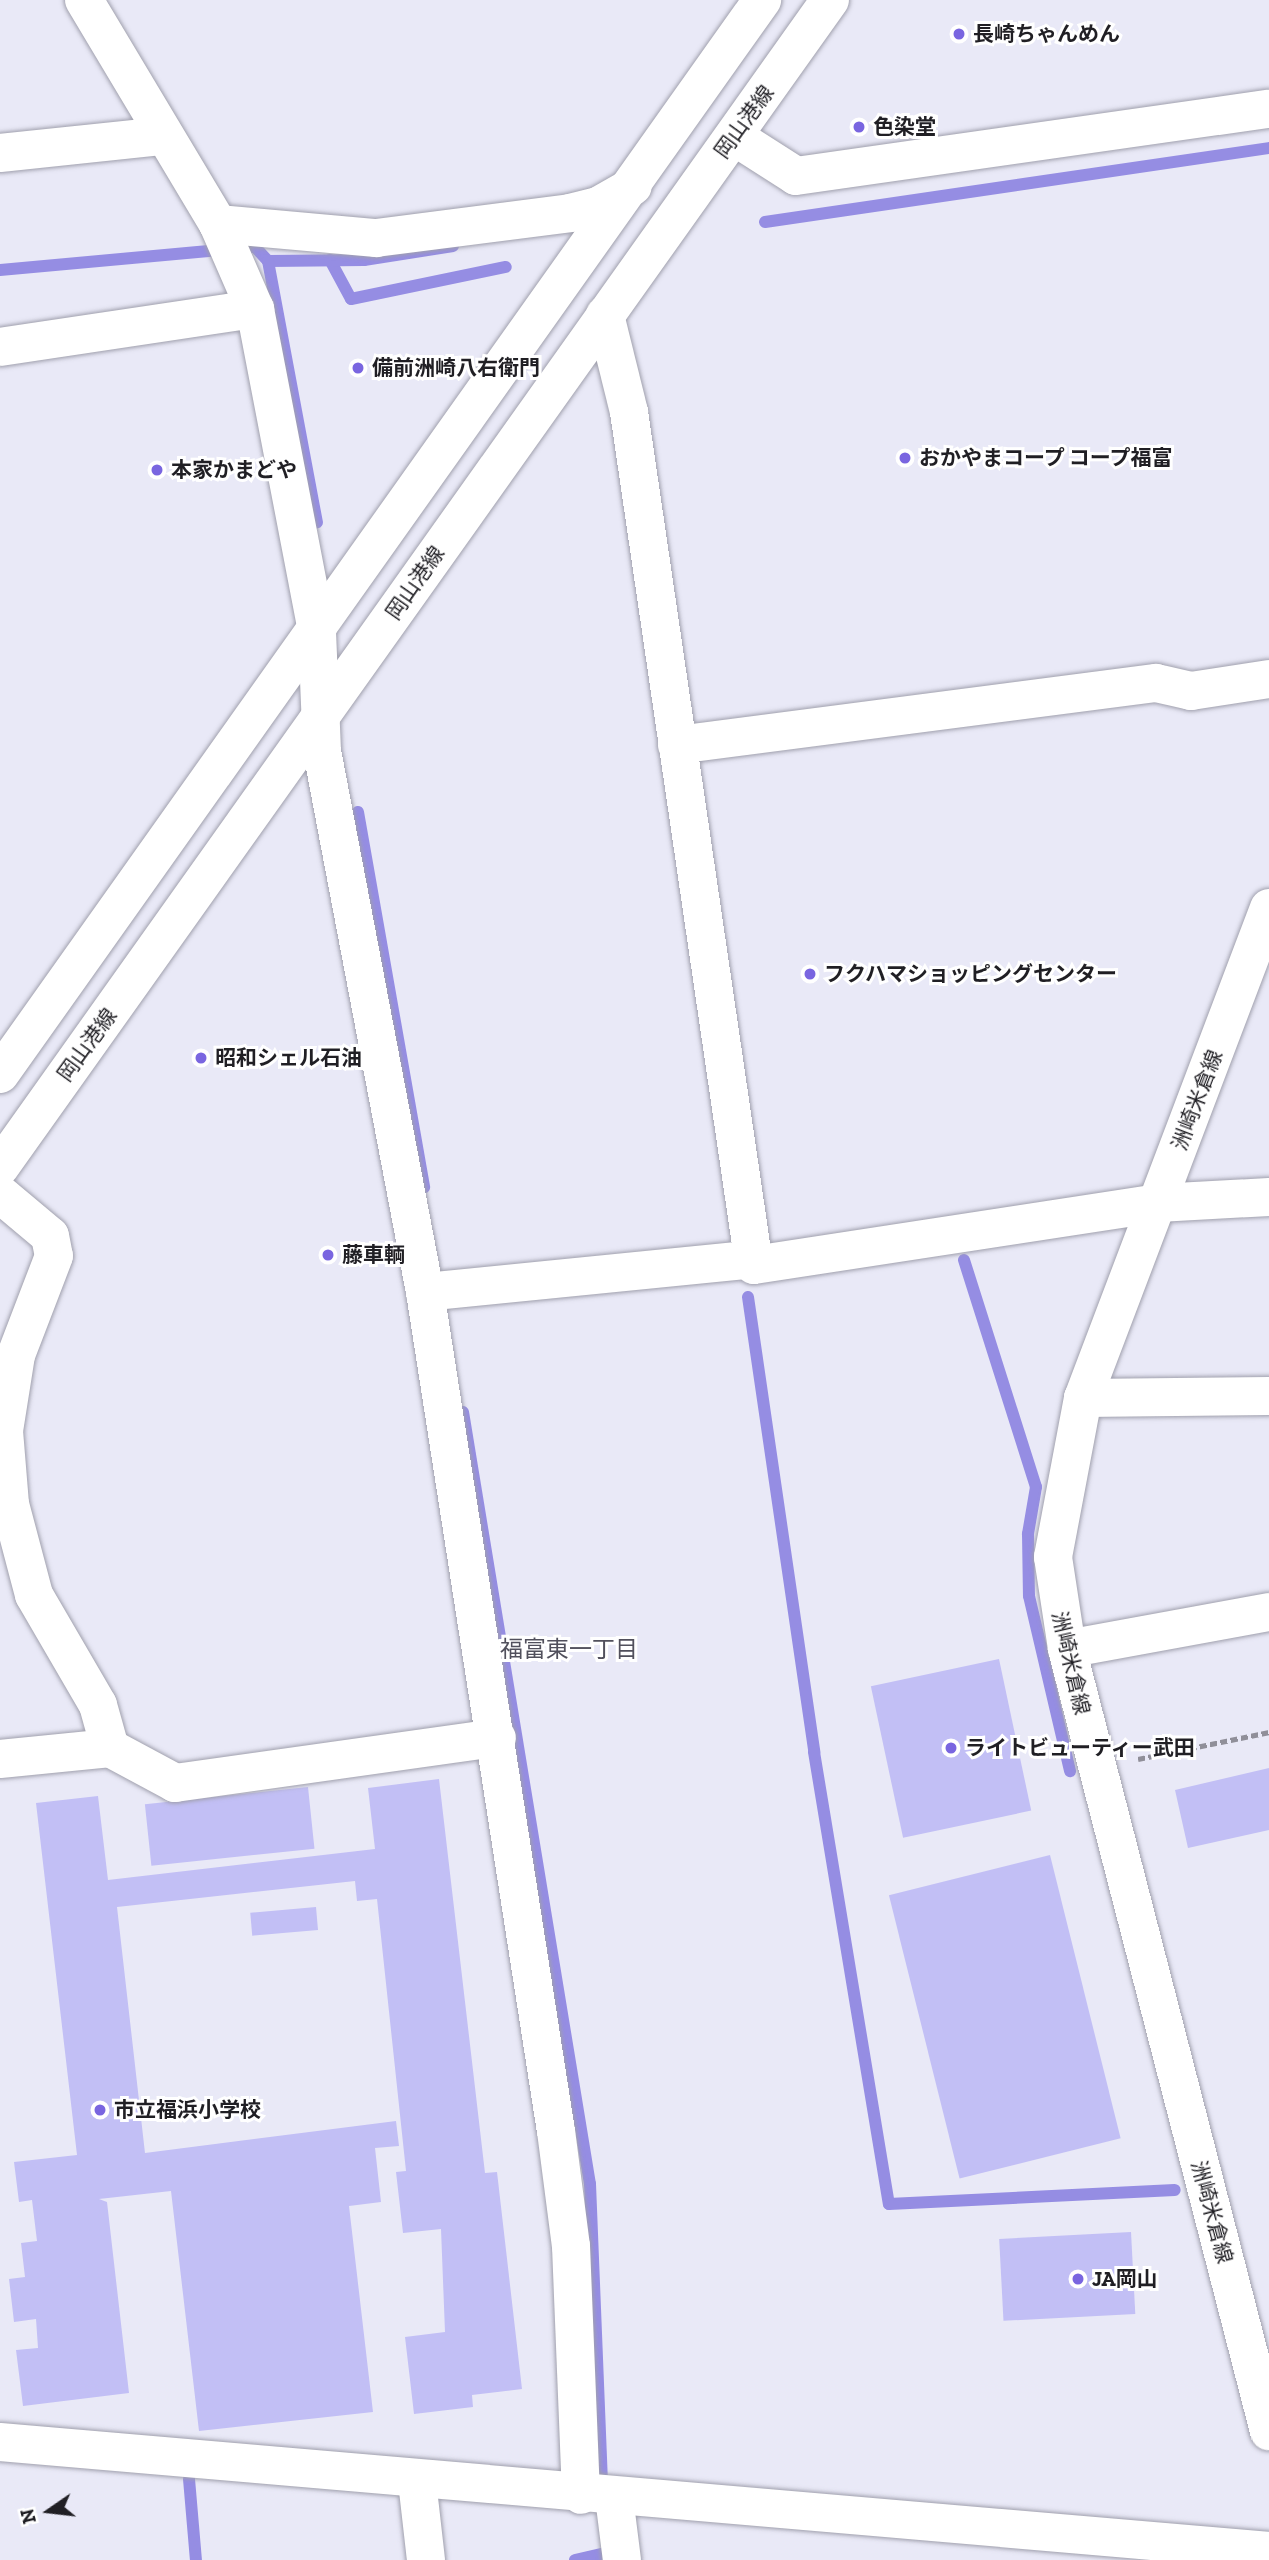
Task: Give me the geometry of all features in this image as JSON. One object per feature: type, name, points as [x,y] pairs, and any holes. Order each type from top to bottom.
[{"type":"street","points":[[84,0],[224,238],[255,309],[317,632],[320,719],[437,1291],[497,1738],[571,2246],[599,2496],[622,2560]]},
{"type":"street","points":[[0,1074],[317,632],[762,0]]},
{"type":"street","name":"岡山港線","points":[[0,1167],[830,0]]},
{"type":"street","points":[[735,137],[796,176],[1269,109]]},
{"type":"street","points":[[0,153],[163,136]]},
{"type":"street","points":[[224,238],[376,238],[570,213],[598,206],[643,171]]},
{"type":"street","points":[[643,171],[695,188]]},
{"type":"street","points":[[0,347],[255,309]]},
{"type":"street","points":[[605,315],[629,412],[754,1265],[1158,1203],[1269,1197]]},
{"type":"street","points":[[677,745],[1156,683],[1191,691],[1269,679]]},
{"type":"street","name":"洲崎米倉線","points":[[1269,908],[1083,1398],[1053,1557],[1067,1649],[1269,2431]]},
{"type":"street","points":[[0,1194],[50,1236],[54,1256],[16,1355],[4,1431],[10,1504],[34,1595],[99,1705],[110,1748]]},
{"type":"street","points":[[437,1291],[753,1259]]},
{"type":"street","points":[[1083,1398],[1269,1396]]},
{"type":"street","points":[[1067,1649],[1269,1612]]},
{"type":"street","points":[[0,1759],[110,1748],[175,1783],[497,1738]]},
{"type":"street","points":[[0,2442],[417,2481],[1269,2551]]},
{"type":"street","points":[[417,2481],[426,2560]]},
{"type":"path","points":[[1097,1768],[1269,1732]]},
{"type":"building","name":"ライトビューティー武田","points":[[999,1659],[1031,1811],[903,1838],[871,1686]]},
{"type":"building","points":[[1269,1768],[1269,1830],[1188,1848],[1175,1790]]},
{"type":"building","points":[[439,1779],[485,2173],[497,2172],[522,2389],[472,2395],[473,2407],[414,2414],[405,2337],[445,2332],[441,2229],[403,2233],[396,2172],[406,2171],[377,1899],[357,1901],[355,1881],[117,1907],[145,2153],[396,2121],[399,2146],[375,2148],[381,2202],[349,2206],[373,2412],[199,2431],[171,2191],[99,2199],[107,2202],[129,2393],[23,2406],[16,2350],[38,2348],[36,2319],[14,2322],[9,2279],[25,2277],[21,2243],[37,2241],[32,2200],[19,2202],[14,2162],[77,2155],[36,1803],[98,1796],[108,1880],[375,1849],[368,1788]]},
{"type":"building","points":[[308,1787],[314,1849],[151,1866],[145,1804]]},
{"type":"building","points":[[1050,1855],[1121,2138],[960,2178],[889,1895]]},
{"type":"building","points":[[316,1907],[318,1930],[252,1936],[250,1913]]},
{"type":"building","points":[[1131,2232],[1135,2314],[1003,2321],[999,2239]]},
{"type":"waterway","points":[[765,222],[1269,148]]},
{"type":"waterway","points":[[268,261],[364,260],[453,246]]},
{"type":"waterway","points":[[0,270],[255,247],[268,261],[317,522]]},
{"type":"waterway","points":[[330,260],[351,299],[506,267]]},
{"type":"waterway","points":[[358,812],[424,1187]]},
{"type":"waterway","points":[[964,1260],[1036,1487],[1028,1534],[1029,1596],[1070,1771]]},
{"type":"waterway","points":[[748,1297],[814,1752],[889,2204],[1175,2190]]},
{"type":"waterway","points":[[463,1412],[590,2184],[602,2489]]},
{"type":"waterway","points":[[189,2479],[196,2560]]},
{"type":"waterway","points":[[575,2560],[605,2553]]},
{"type":"place","name":"長崎ちゃんめん","points":[[959,34]]},
{"type":"place","name":"色染堂","points":[[859,127]]},
{"type":"place","name":"備前洲崎八右衛門","points":[[358,368]]},
{"type":"place","name":"おかやまコープ コープ福富","points":[[905,458]]},
{"type":"place","name":"本家かまどや","points":[[157,470]]},
{"type":"place","name":"フクハマショッピングセンター","points":[[810,974]]},
{"type":"place","name":"昭和シェル石油","points":[[201,1058]]},
{"type":"place","name":"藤車輌","points":[[328,1255]]},
{"type":"place","name":"ライトビューティー武田","points":[[951,1748]]},
{"type":"place","name":"市立福浜小学校","points":[[100,2110]]},
{"type":"place","name":"JA岡山","points":[[1078,2279]]},
{"type":"district","name":"福富東一丁目","points":[[569,1649]]}]
